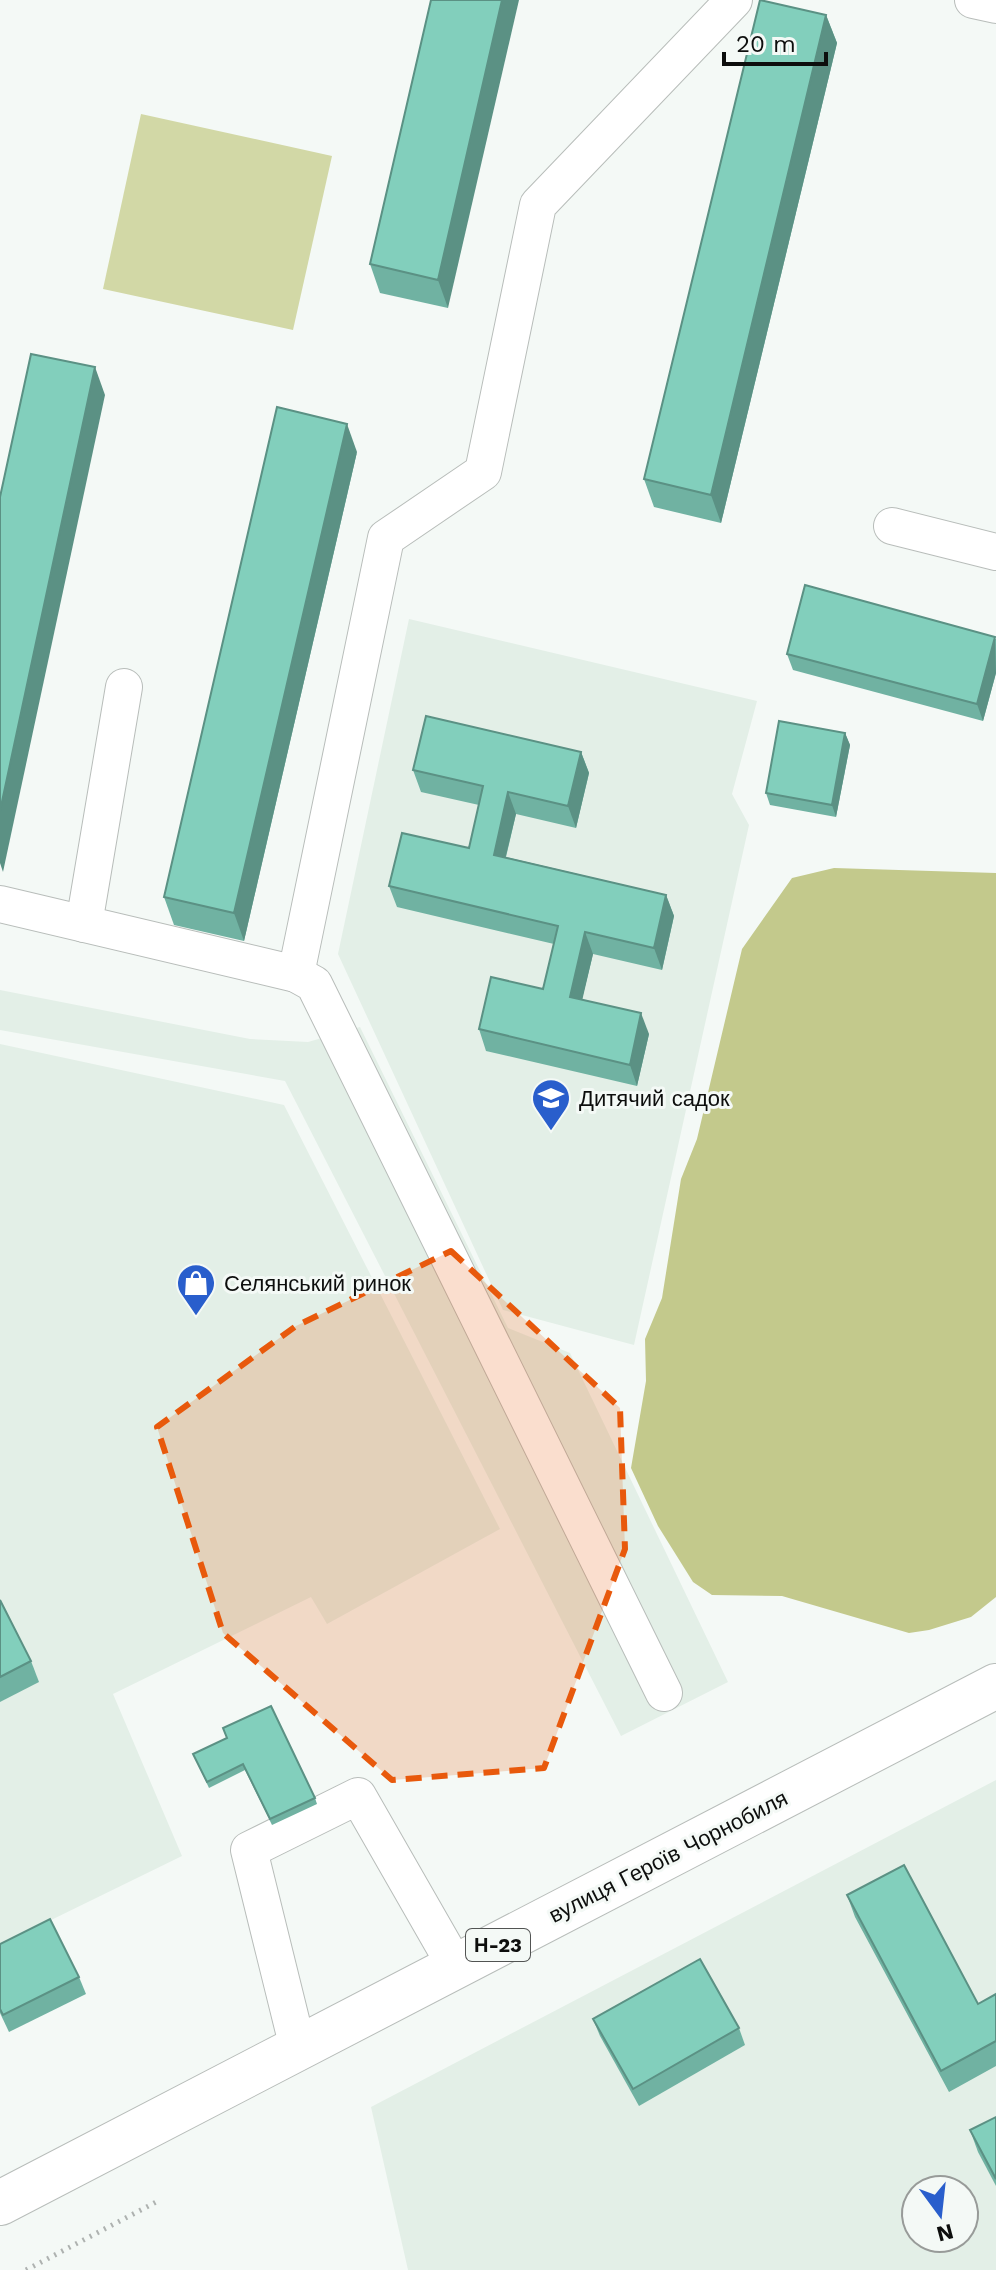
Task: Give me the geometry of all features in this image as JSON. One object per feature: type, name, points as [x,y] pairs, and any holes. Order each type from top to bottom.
[{"type":"main road","name":"вулиця Героїв Чорнобиля","points":[[0,2203],[996,1686]]},
{"type":"street","points":[[296,974],[386,538],[483,472],[538,205],[734,0]]},
{"type":"street","points":[[973,0],[996,5]]},
{"type":"street","points":[[892,526],[996,552]]},
{"type":"street","points":[[84,924],[124,687]]},
{"type":"street","points":[[0,904],[296,974],[314,984],[664,1693]]},
{"type":"street","points":[[298,2048],[249,1850],[358,1796],[456,1967]]},
{"type":"path","points":[[26,2270],[160,2200]]},
{"type":"highlighted area","points":[[451,1251],[620,1408],[625,1549],[544,1768],[392,1780],[223,1633],[157,1427],[296,1326]]},
{"type":"shaded area","name":"Дитячий садок","points":[[409,619],[757,701],[732,794],[749,825],[634,1345],[503,1310],[338,954]]},
{"type":"shaded area","points":[[0,990],[250,1039],[308,1042],[360,1027],[508,1328],[570,1353],[728,1682],[621,1736],[285,1081],[0,1030]]},
{"type":"shaded area","name":"Селянський ринок","points":[[0,1044],[284,1105],[500,1529],[327,1624],[311,1597],[113,1694],[182,1856],[0,1945]]},
{"type":"shaded area","points":[[996,1780],[996,2270],[408,2270],[371,2107]]},
{"type":"green space","points":[[141,114],[332,156],[293,330],[103,289]]},
{"type":"green space","points":[[834,868],[996,873],[996,1597],[971,1617],[909,1633],[782,1596],[712,1595],[693,1582],[658,1526],[631,1468],[646,1381],[645,1339],[662,1298],[681,1179],[697,1139],[742,949],[792,878]]},
{"type":"building","points":[[431,0],[502,0],[438,280],[370,264]]},
{"type":"building","points":[[760,0],[826,15],[711,495],[644,479]]},
{"type":"building","points":[[31,354],[95,367],[0,811],[0,497]]},
{"type":"building","points":[[277,407],[347,424],[234,913],[164,897]]},
{"type":"building","points":[[805,585],[995,637],[977,704],[787,654]]},
{"type":"building","points":[[426,716],[581,752],[568,806],[508,792],[494,855],[666,895],[654,948],[585,932],[570,997],[641,1013],[630,1065],[479,1029],[491,977],[543,989],[558,926],[389,886],[402,833],[469,848],[483,786],[413,770]]},
{"type":"building","points":[[779,721],[845,733],[832,805],[766,793]]},
{"type":"building","points":[[0,1600],[31,1661],[0,1677]]},
{"type":"building","points":[[271,1706],[315,1798],[270,1819],[243,1764],[207,1782],[193,1754],[227,1738],[223,1728]]},
{"type":"building","points":[[904,1865],[978,2004],[996,1994],[996,2041],[941,2071],[847,1895]]},
{"type":"building","points":[[50,1919],[79,1977],[3,2015],[0,2009],[0,1944]]},
{"type":"building","points":[[700,1959],[739,2028],[633,2089],[593,2019]]},
{"type":"building","points":[[996,2117],[996,2179],[970,2130]]},
{"type":"place","name":"Дитячий садок","points":[[551,1132]]},
{"type":"place","name":"Селянський ринок","points":[[196,1317]]}]
